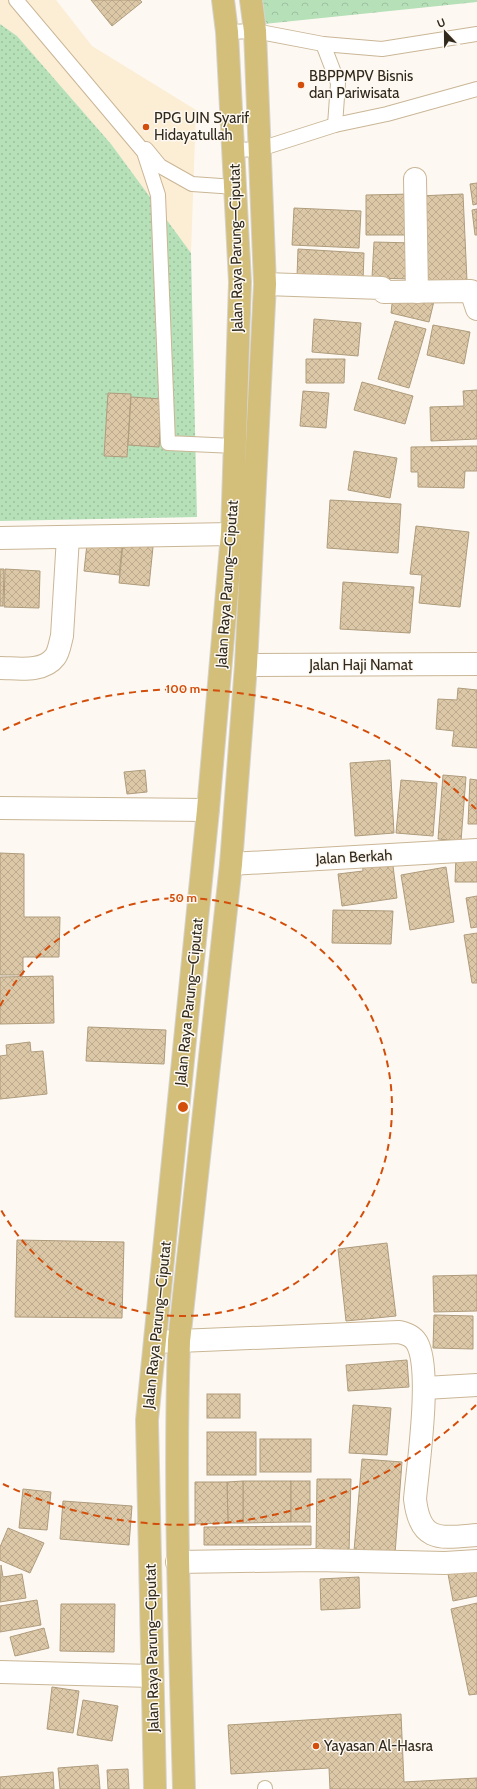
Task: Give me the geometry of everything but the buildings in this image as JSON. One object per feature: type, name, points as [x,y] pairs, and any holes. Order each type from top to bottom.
[{"type":"highway","name":"Jalan Raya Parung—Ciputat","points":[[184,1789],[177,1562],[177,1422],[179,1341],[231,864],[246,665],[242,535],[235,446],[240,282],[227,32],[223,0]]},
{"type":"highway","name":"Jalan Raya Parung—Ciputat","points":[[155,1789],[147,1420],[208,810],[242,535],[265,284],[255,31],[251,0]]},
{"type":"highway","points":[[203,863],[231,864]]},
{"type":"street","points":[[415,179],[417,292]]},
{"type":"street","points":[[265,284],[382,288],[384,292],[471,291],[477,309]]},
{"type":"street","points":[[0,538],[242,535]]},
{"type":"street","points":[[0,668],[42,667],[54,658],[58,652],[62,636],[68,537]]},
{"type":"street","name":"Jalan Haji Namat","points":[[246,665],[477,664]]},
{"type":"street","points":[[0,808],[208,810]]},
{"type":"street","name":"Jalan Berkah","points":[[231,864],[477,850]]},
{"type":"street","points":[[155,1342],[399,1332],[410,1336],[417,1342],[420,1351],[424,1388],[415,1499],[418,1515],[426,1531],[436,1536],[456,1537],[477,1535]]},
{"type":"street","points":[[424,1388],[477,1385]]},
{"type":"street","points":[[177,1562],[315,1560],[445,1563],[477,1561]]},
{"type":"street","points":[[0,1672],[152,1676]]},
{"type":"lane","points":[[16,0],[144,152],[158,195],[168,443],[235,446]]},
{"type":"lane","points":[[22,0],[160,166],[192,184],[235,187]]},
{"type":"lane","points":[[227,32],[255,31],[323,44],[382,49],[477,34]]},
{"type":"lane","points":[[323,44],[338,83],[335,125]]},
{"type":"lane","points":[[233,150],[260,149],[335,125],[387,114],[477,89]]},
{"type":"shaded area","name":"PPG UIN Syarif Hidayatullah","points":[[0,0],[56,0],[92,46],[196,110],[191,253],[111,144],[17,36],[0,24]]},
{"type":"green space","points":[[261,0],[477,0],[477,2],[264,24]]},
{"type":"green space","points":[[0,24],[17,36],[111,144],[191,253],[197,517],[0,521]]},
{"type":"place","name":"BBPPMPV Bisnis dan Pariwisata","points":[[301,85]]},
{"type":"place","name":"PPG UIN Syarif Hidayatullah","points":[[146,127]]},
{"type":"place","name":"Yayasan Al-Hasra","points":[[316,1746]]}]
